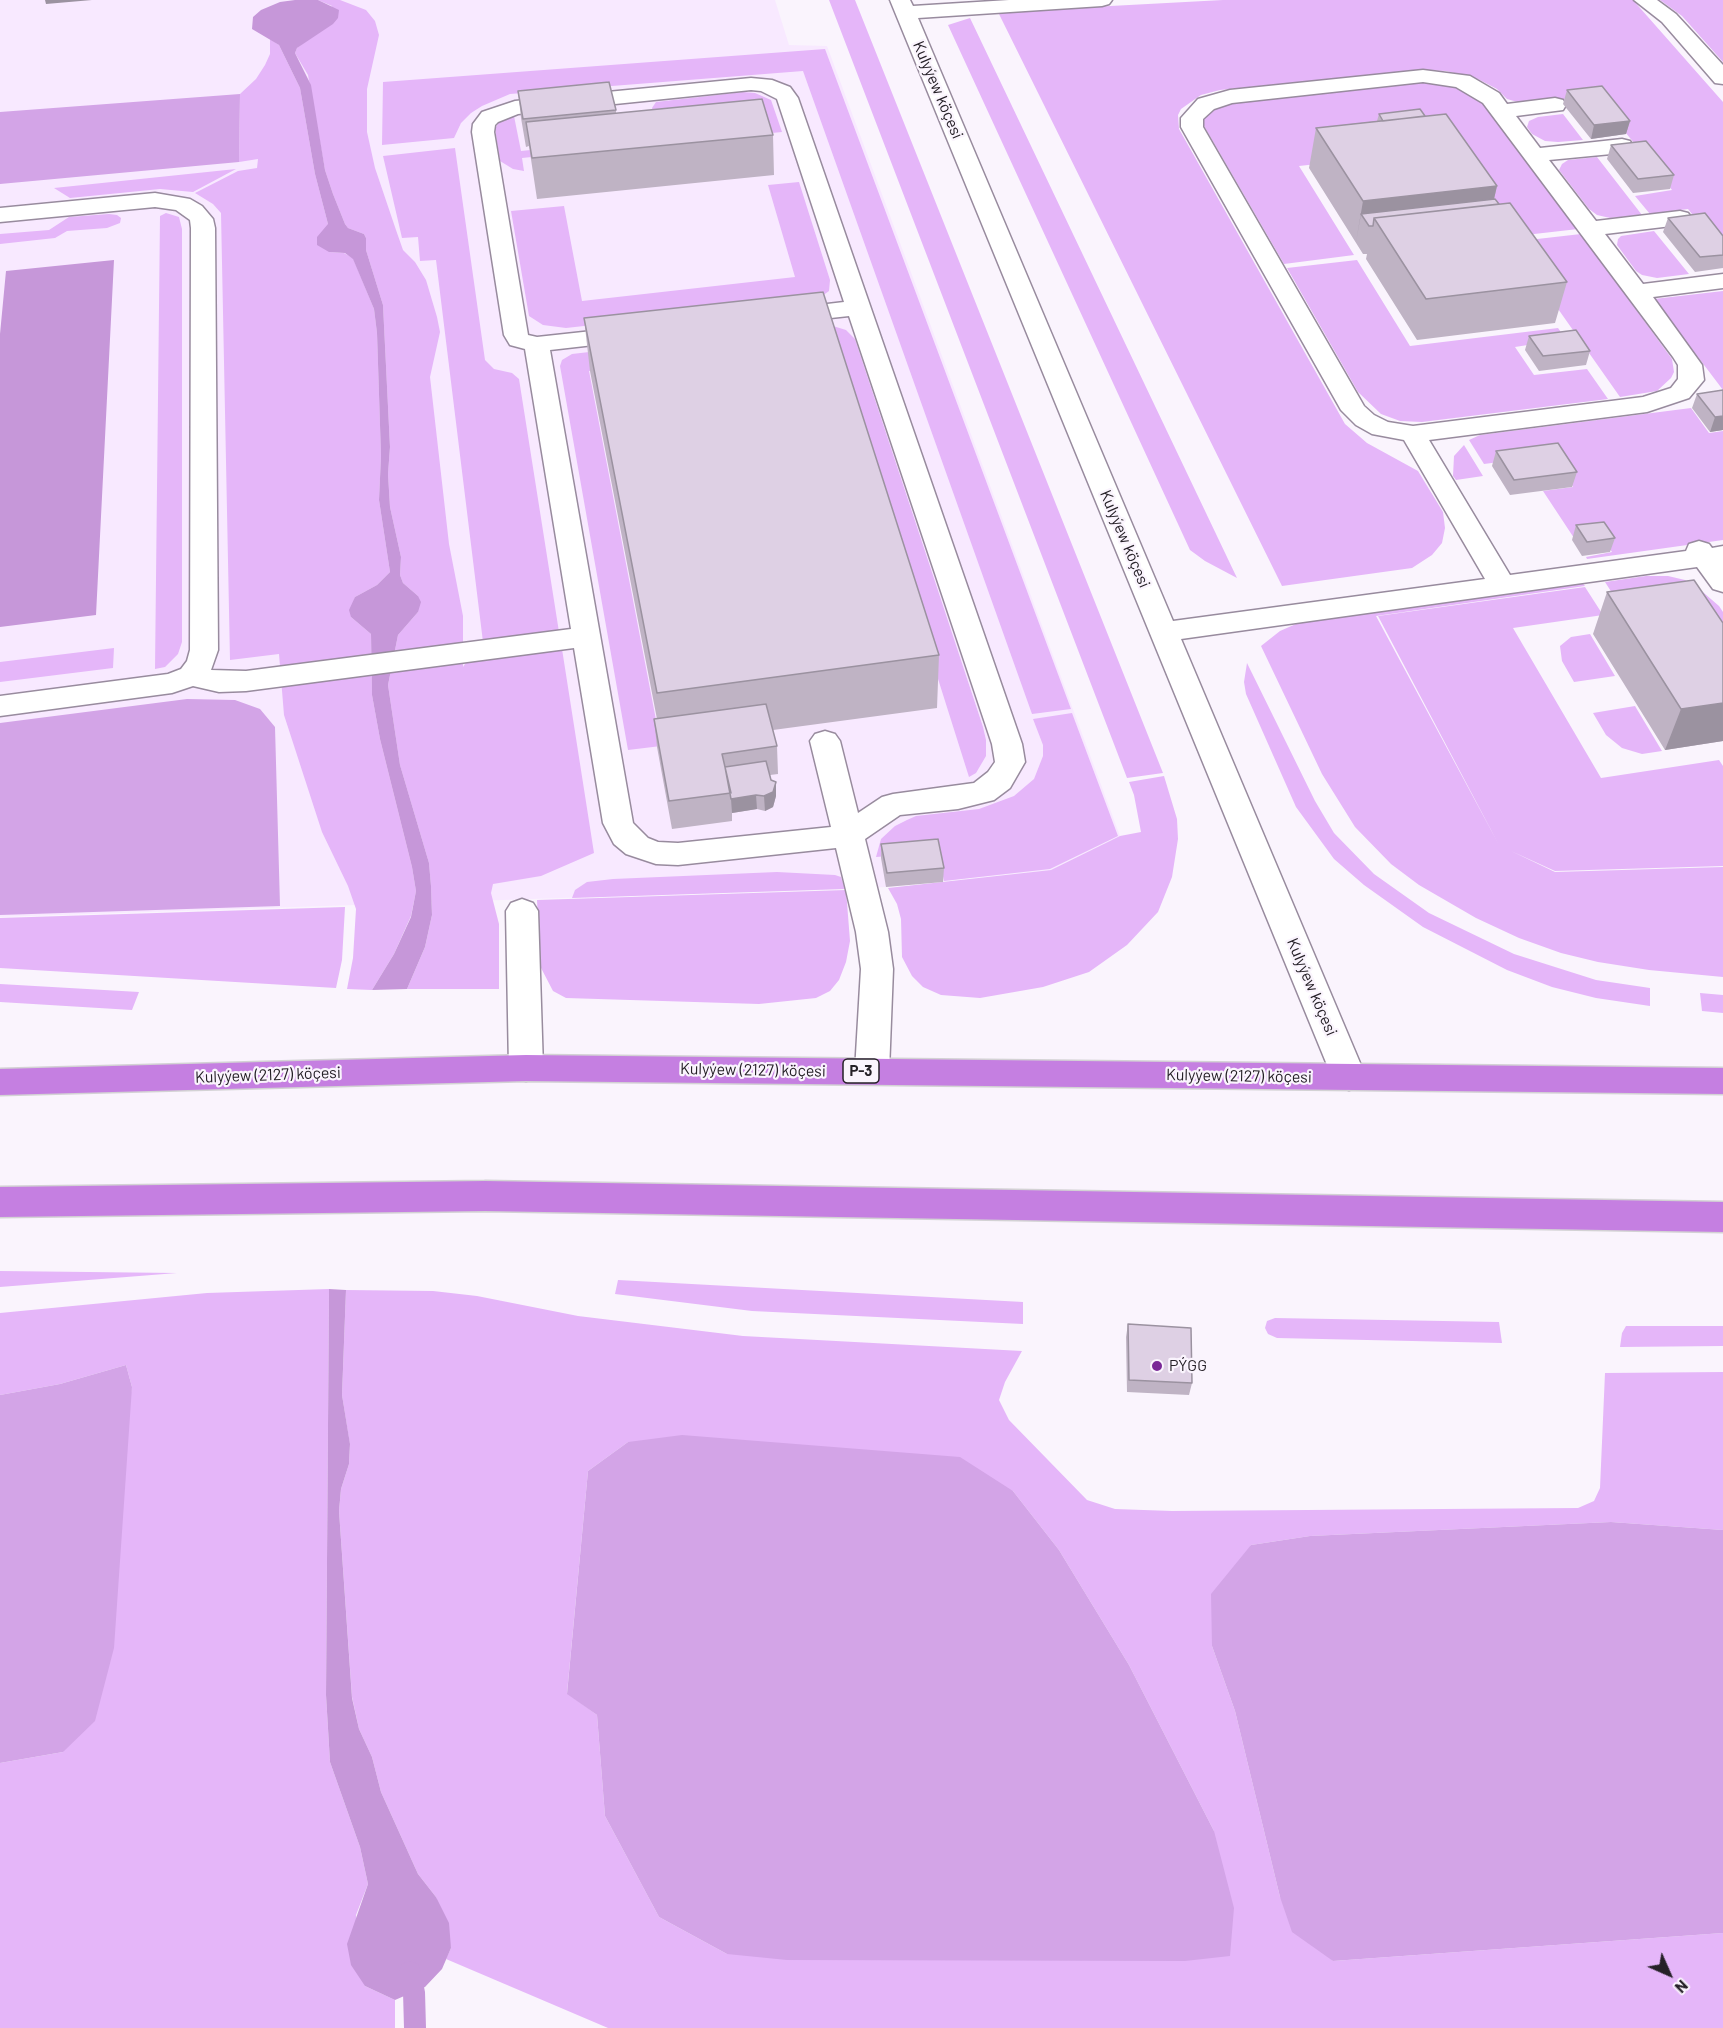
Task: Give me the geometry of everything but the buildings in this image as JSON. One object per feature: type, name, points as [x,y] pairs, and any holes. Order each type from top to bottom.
[{"type":"highway","name":"Kulyýew (2127) köçesi","points":[[0,1082],[526,1068],[1723,1081]]},
{"type":"highway","points":[[0,1202],[485,1196],[1723,1217]]},
{"type":"street","points":[[903,7],[1102,0]]},
{"type":"street","points":[[1644,0],[1669,18],[1723,78]]},
{"type":"street","name":"Kulyýew köçesi","points":[[903,7],[1349,1077]]},
{"type":"street","points":[[1423,76],[1454,79],[1471,85],[1485,93],[1501,111],[1690,365],[1691,380],[1680,393],[1647,404],[1413,434],[1381,428],[1365,420],[1350,404],[1192,127],[1192,118],[1206,104],[1230,97],[1423,76]]},
{"type":"street","points":[[537,344],[618,823],[625,836],[637,846],[656,853],[678,854],[848,836],[893,805],[958,798],[983,792],[999,780],[1010,762],[1007,744],[787,98],[783,92],[764,85],[751,84],[514,108],[490,117],[484,124],[483,132],[514,331],[519,340],[537,344],[655,331]]},
{"type":"street","points":[[1501,111],[1555,105]]},
{"type":"street","points":[[1534,155],[1622,146]]},
{"type":"street","points":[[0,215],[155,200],[182,204],[194,211],[201,219],[204,650],[201,663],[191,676],[172,683],[0,706]]},
{"type":"street","points":[[1590,229],[1680,218]]},
{"type":"street","points":[[1637,292],[1723,281]]},
{"type":"street","points":[[762,319],[857,308]]},
{"type":"street","points":[[1413,434],[1502,585]]},
{"type":"street","points":[[1164,632],[1709,554],[1723,583]]},
{"type":"street","points":[[191,676],[219,682],[246,681],[586,637]]},
{"type":"street","points":[[825,741],[872,932],[877,969],[872,1071]]},
{"type":"street","points":[[522,911],[526,1068]]},
{"type":"shaded area","points":[[0,0],[775,0],[789,45],[827,46],[1120,836],[1051,870],[887,887],[0,917]]},
{"type":"shaded area","points":[[318,0],[340,0],[366,10],[375,21],[379,35],[367,89],[367,132],[375,168],[403,250],[415,262],[426,280],[440,332],[430,377],[449,544],[463,616],[463,667],[467,661],[562,649],[594,853],[541,876],[493,884],[491,893],[499,924],[499,989],[407,989],[425,947],[432,915],[431,886],[429,863],[400,765],[388,685],[398,635],[418,612],[418,596],[403,583],[400,575],[401,557],[390,507],[388,474],[390,447],[383,305],[366,250],[366,238],[364,234],[348,228],[345,224],[333,194],[325,170],[308,75],[295,53],[297,48],[311,37],[332,6]]},
{"type":"shaded area","points":[[318,0],[339,10],[338,18],[333,24],[297,48],[295,53],[311,85],[325,170],[333,194],[348,228],[364,234],[366,238],[366,250],[383,305],[390,447],[388,474],[390,507],[401,557],[400,575],[403,583],[418,596],[421,602],[418,612],[398,635],[388,685],[400,765],[429,863],[431,886],[432,915],[425,947],[407,989],[372,990],[394,954],[411,917],[416,891],[380,739],[372,695],[371,634],[351,617],[349,610],[355,597],[377,585],[390,572],[379,500],[381,456],[377,333],[374,309],[353,259],[345,253],[329,252],[317,245],[317,237],[328,224],[315,174],[300,88],[279,45],[252,29],[253,17],[261,10],[280,2]]},
{"type":"shaded area","points":[[829,0],[855,0],[1163,773],[1127,778]]},
{"type":"shaded area","points":[[1223,0],[1633,0],[1723,102],[1723,253],[1688,209],[1650,214],[1635,196],[1672,190],[1596,96],[1521,103],[1507,99],[1497,89],[1478,79],[1446,71],[1420,70],[1220,90],[1201,95],[1181,109],[1178,115],[1179,129],[1345,424],[1367,443],[1418,471],[1443,512],[1445,528],[1442,543],[1432,555],[1412,568],[1282,586],[998,12]]},
{"type":"shaded area","points":[[1660,0],[1723,0],[1723,62],[1682,16]]},
{"type":"shaded area","points":[[970,18],[1237,578],[1190,550],[948,25]]},
{"type":"shaded area","points":[[270,39],[279,45],[300,88],[315,174],[328,224],[329,252],[344,253],[353,258],[374,309],[377,333],[381,456],[379,500],[390,572],[377,585],[355,597],[351,617],[371,634],[372,695],[380,739],[416,891],[411,916],[394,954],[372,990],[347,989],[353,958],[356,909],[348,886],[322,832],[284,715],[279,654],[230,660],[221,213],[213,204],[195,193],[238,171],[257,168],[258,159],[239,162],[240,94],[256,79],[265,65],[270,54]]},
{"type":"shaded area","points":[[825,49],[1071,709],[1032,714],[803,71],[510,94],[471,113],[461,123],[454,138],[382,145],[383,82]]},
{"type":"shaded area","points":[[1429,82],[1449,83],[1480,98],[1578,229],[1508,237],[1435,151],[1299,166],[1354,255],[1284,264],[1204,126],[1204,116],[1208,111],[1233,103]]},
{"type":"shaded area","points":[[743,92],[755,93],[771,100],[782,132],[661,144],[652,108],[656,102]]},
{"type":"shaded area","points":[[240,94],[239,162],[0,184],[0,112]]},
{"type":"shaded area","points":[[1563,114],[1583,140],[1545,141],[1532,134],[1527,127],[1529,121],[1538,117]]},
{"type":"shaded area","points":[[514,116],[521,151],[626,140],[628,147],[522,158],[524,171],[513,169],[500,161],[495,129],[499,122]]},
{"type":"shaded area","points":[[455,148],[485,360],[494,369],[512,373],[519,379],[559,632],[483,642],[436,260],[420,261],[418,237],[402,238],[383,156]]},
{"type":"shaded area","points":[[1597,157],[1642,215],[1610,218],[1597,215],[1589,209],[1559,170],[1568,160]]},
{"type":"shaded area","points":[[236,169],[193,192],[160,189],[70,198],[54,188]]},
{"type":"shaded area","points":[[799,182],[830,280],[829,291],[822,296],[808,301],[566,328],[543,325],[529,316],[511,211],[564,206],[582,301],[795,277],[768,185]]},
{"type":"shaded area","points":[[166,213],[179,217],[182,229],[182,642],[178,654],[165,667],[155,669],[160,216]]},
{"type":"shaded area","points":[[109,214],[121,218],[120,223],[107,228],[67,231],[55,238],[0,244],[0,234],[49,230],[69,217]]},
{"type":"shaded area","points":[[1654,231],[1689,274],[1657,278],[1642,275],[1636,271],[1617,245],[1621,236]]},
{"type":"shaded area","points":[[1581,234],[1672,359],[1674,372],[1657,391],[1620,397],[1511,242]]},
{"type":"shaded area","points":[[114,260],[96,615],[0,627],[0,334],[6,271]]},
{"type":"shaded area","points":[[1357,260],[1410,346],[1558,328],[1566,339],[1515,347],[1534,375],[1587,369],[1608,399],[1422,422],[1400,421],[1381,414],[1358,392],[1287,268]]},
{"type":"shaded area","points":[[1723,291],[1723,390],[1654,299]]},
{"type":"shaded area","points":[[833,326],[846,330],[855,339],[983,727],[986,756],[976,773],[969,777],[832,343]]},
{"type":"shaded area","points":[[693,340],[698,358],[589,371],[661,746],[628,750],[560,366],[562,360],[572,354]]},
{"type":"shaded area","points":[[1691,408],[1709,433],[1723,431],[1723,540],[1587,559],[1586,557],[1612,552],[1600,535],[1574,538],[1543,491],[1573,487],[1553,455],[1484,464],[1469,440],[1480,435]]},
{"type":"shaded area","points":[[1464,445],[1483,476],[1456,480],[1453,476],[1454,456]]},
{"type":"shaded area","points":[[1646,576],[1668,576],[1685,580],[1719,606],[1723,612],[1723,676],[1630,621],[1605,582]]},
{"type":"shaded area","points":[[1581,581],[1585,586],[1376,616],[1499,845],[1378,616],[1585,587],[1603,615],[1513,628],[1601,778],[1719,760],[1723,766],[1723,866],[1555,871],[1511,851],[1555,872],[1723,867],[1723,977],[1649,970],[1598,962],[1561,953],[1519,938],[1476,918],[1419,885],[1391,864],[1355,827],[1322,774],[1261,646],[1280,631],[1305,620]]},
{"type":"shaded area","points":[[1590,634],[1615,676],[1574,682],[1562,661],[1560,646],[1571,637]]},
{"type":"shaded area","points":[[114,648],[113,668],[0,682],[0,662]]},
{"type":"shaded area","points":[[1247,663],[1315,801],[1334,833],[1374,874],[1429,913],[1514,954],[1596,980],[1650,988],[1650,1006],[1596,998],[1552,987],[1507,970],[1423,927],[1364,885],[1334,859],[1296,807],[1246,694],[1244,682]]},
{"type":"shaded area","points":[[187,699],[235,700],[260,709],[275,727],[280,906],[0,915],[0,723]]},
{"type":"shaded area","points":[[1635,706],[1662,751],[1642,754],[1622,748],[1606,735],[1593,713]]},
{"type":"shaded area","points":[[1072,713],[1118,836],[1050,869],[944,881],[938,852],[876,857],[881,839],[895,826],[916,816],[979,809],[1014,796],[1034,779],[1043,756],[1043,745],[1033,719]]},
{"type":"shaded area","points":[[1164,776],[1177,819],[1178,839],[1172,877],[1158,912],[1127,945],[1089,972],[1043,987],[980,998],[941,995],[923,987],[912,976],[902,957],[901,919],[897,904],[888,888],[1051,870],[1120,836],[1141,832],[1134,795],[1129,782]]},
{"type":"shaded area","points":[[777,872],[835,875],[841,877],[845,889],[572,898],[575,890],[587,882]]},
{"type":"shaded area","points":[[846,890],[850,941],[846,962],[839,980],[830,991],[816,998],[759,1004],[566,998],[553,991],[540,966],[537,900]]},
{"type":"shaded area","points":[[345,907],[342,960],[336,988],[0,968],[0,918]]},
{"type":"shaded area","points":[[0,984],[139,992],[132,1010],[0,1002]]},
{"type":"shaded area","points":[[1700,993],[1723,995],[1723,1013],[1702,1011]]},
{"type":"shaded area","points":[[0,1271],[177,1273],[0,1287]]},
{"type":"shaded area","points":[[618,1280],[1023,1302],[1023,1324],[752,1311],[615,1294]]},
{"type":"shaded area","points":[[329,1289],[326,1695],[330,1762],[360,1847],[368,1884],[356,1915],[365,1986],[395,2000],[395,2028],[0,2028],[0,1763],[63,1752],[132,1387],[126,1365],[60,1384],[0,1395],[0,1313],[207,1293]]},
{"type":"shaded area","points":[[329,1289],[346,1290],[342,1395],[350,1444],[349,1464],[341,1489],[339,1511],[352,1698],[359,1729],[372,1757],[381,1792],[418,1874],[436,1897],[449,1923],[451,1948],[442,1969],[425,1987],[395,2000],[365,1986],[351,1965],[347,1944],[368,1884],[360,1847],[330,1762],[326,1695]]},
{"type":"shaded area","points":[[346,1290],[433,1291],[477,1296],[578,1316],[743,1336],[1022,1351],[1005,1382],[999,1400],[1009,1420],[1087,1500],[1115,1509],[1172,1511],[1578,1508],[1594,1501],[1600,1488],[1605,1373],[1723,1372],[1723,1530],[1611,1522],[1310,1536],[1251,1545],[1212,1646],[1235,1711],[1280,1897],[1333,1961],[1723,1933],[1723,2028],[608,2028],[446,1959],[451,1948],[436,1897],[418,1874],[381,1792],[372,1757],[359,1729],[352,1697],[339,1511],[341,1489],[349,1464],[350,1445],[342,1395]],"holes":[[[628,1442],[1013,1491],[1059,1550],[1129,1665],[1214,1831],[727,1954],[659,1917],[605,1816],[597,1715],[567,1693],[588,1471]]]},
{"type":"shaded area","points":[[1275,1318],[1499,1322],[1502,1343],[1277,1338],[1268,1334],[1265,1328],[1267,1321]]},
{"type":"shaded area","points":[[1626,1326],[1723,1326],[1723,1346],[1620,1347],[1622,1333]]},
{"type":"shaded area","points":[[126,1365],[132,1387],[114,1648],[95,1721],[63,1752],[0,1763],[0,1395],[60,1384]]},
{"type":"shaded area","points":[[682,1435],[960,1457],[1013,1491],[1059,1550],[1129,1665],[1214,1831],[1234,1908],[1230,1956],[1185,1961],[787,1960],[727,1954],[659,1917],[605,1816],[597,1715],[567,1694],[588,1471],[628,1442]]},
{"type":"shaded area","points":[[1611,1522],[1723,1530],[1723,1933],[1333,1961],[1292,1932],[1280,1897],[1235,1711],[1212,1646],[1211,1594],[1251,1545],[1310,1536]]},
{"type":"waterway","points":[[410,1972],[414,1992],[415,2028]]},
{"type":"place","name":"PÝGG","points":[[1157,1366]]}]
